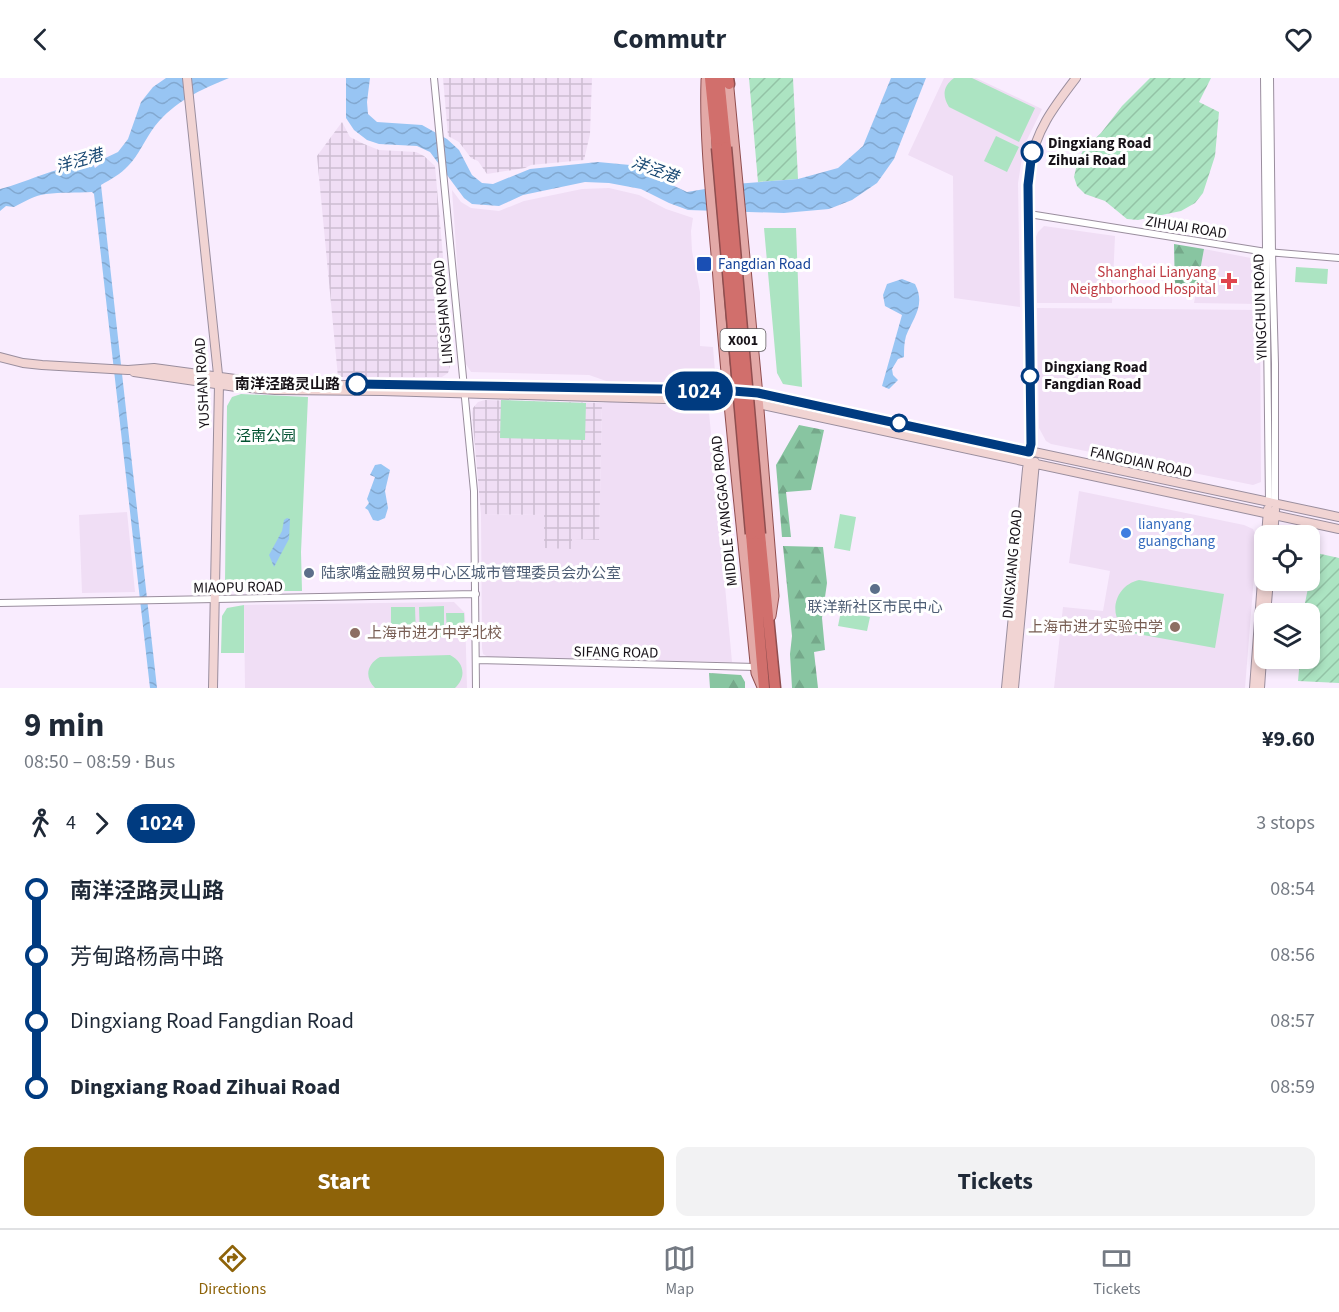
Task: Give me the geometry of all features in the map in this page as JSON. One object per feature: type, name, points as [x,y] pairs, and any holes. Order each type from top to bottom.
[{"type":"highway","name":"MIDDLE YANGGAO ROAD","points":[[708,78],[722,147],[755,534],[764,688]]},
{"type":"highway","name":"MIDDLE YANGGAO ROAD","points":[[722,147],[726,79]]},
{"type":"highway","name":"MIDDLE YANGGAO ROAD","points":[[755,534],[770,632],[775,688]]},
{"type":"main road","name":"YUSHAN ROAD","points":[[187,78],[219,380],[213,688]]},
{"type":"main road","name":"MIDDLE YANGGAO ROAD","points":[[708,78],[705,108],[727,395],[756,667],[764,688]]},
{"type":"main road","name":"DINGXIANG ROAD","points":[[1014,688],[1032,450],[1029,168],[1037,138],[1051,110],[1076,78]]},
{"type":"main road","name":"MIDDLE YANGGAO ROAD","points":[[726,79],[738,177],[758,393],[774,596],[770,632]]},
{"type":"main road","points":[[0,357],[32,364],[128,370],[143,374],[219,380],[275,390],[463,389],[727,395]]},
{"type":"main road","name":"FANGDIAN ROAD","points":[[727,395],[758,393],[1339,517]]},
{"type":"main road","name":"FANGDIAN ROAD","points":[[727,395],[759,407],[1339,529]]},
{"type":"main road","name":"DINGXIANG ROAD","points":[[1006,688],[1031,464]]},
{"type":"main road","name":"YINGCHUN ROAD","points":[[1268,525],[1272,503]]},
{"type":"main road","name":"YINGCHUN ROAD","points":[[1271,514],[1272,525]]},
{"type":"main road","points":[[1254,688],[1261,591]]},
{"type":"main road","points":[[1260,688],[1261,669]]},
{"type":"street","name":"YINGCHUN ROAD","points":[[1264,78],[1269,253],[1276,375],[1272,503]]},
{"type":"street","name":"YINGCHUN ROAD","points":[[1269,253],[1270,78]]},
{"type":"street","name":"LINGSHAN ROAD","points":[[434,81],[474,490],[476,688]]},
{"type":"street","name":"ZIHUAI ROAD","points":[[1029,214],[1269,253],[1339,258]]},
{"type":"street","name":"MIAOPU ROAD","points":[[0,603],[476,594]]},
{"type":"street","name":"SIFANG ROAD","points":[[476,660],[756,667]]},
{"type":"shaded area","points":[[443,78],[592,78],[590,134],[584,160],[531,165],[487,174],[459,142],[448,136]]},
{"type":"shaded area","points":[[944,78],[976,78],[1042,109],[1024,146],[1018,183],[1020,307],[954,298],[953,176],[908,155]]},
{"type":"shaded area","points":[[342,122],[350,137],[364,144],[379,150],[416,152],[435,166],[452,359],[448,373],[442,377],[338,377],[317,156]]},
{"type":"shaded area","points":[[609,188],[639,195],[666,209],[693,218],[692,251],[700,292],[700,346],[713,347],[716,384],[712,387],[612,383],[589,375],[471,372],[464,361],[452,190],[461,202],[471,208],[499,211],[524,201],[582,189]]},
{"type":"shaded area","points":[[1044,226],[1115,236],[1112,303],[1037,303],[1036,237]]},
{"type":"shaded area","name":"Shanghai Lianyang Neighborhood Hospital","points":[[1204,249],[1251,258],[1257,262],[1260,269],[1259,304],[1194,303]]},
{"type":"shaded area","points":[[1037,308],[1260,310],[1261,482],[1253,485],[1051,444],[1046,441],[1039,428]]},
{"type":"shaded area","points":[[485,400],[602,403],[599,540],[572,539],[572,549],[544,548],[544,515],[481,514],[472,413],[478,402]]},
{"type":"shaded area","points":[[620,401],[695,403],[709,412],[732,662],[488,657],[483,654],[482,648],[481,514],[544,515],[544,548],[572,548],[572,539],[599,540],[602,403]]},
{"type":"shaded area","points":[[1079,491],[1244,525],[1253,529],[1254,576],[1245,688],[1054,688],[1063,607],[1103,611],[1110,571],[1069,563]]},
{"type":"shaded area","points":[[127,512],[135,592],[82,593],[79,515]]},
{"type":"shaded area","name":"上海市进才中学北校","points":[[454,602],[465,613],[467,688],[245,688],[244,605]]},
{"type":"green space","points":[[749,78],[793,78],[798,179],[758,182]]},
{"type":"green space","points":[[954,78],[972,78],[1035,108],[1019,142],[949,107],[945,99],[945,91]]},
{"type":"green space","points":[[1150,78],[1211,78],[1199,102],[1219,112],[1215,156],[1203,193],[1195,203],[1181,211],[1138,220],[1127,219],[1105,201],[1085,194],[1077,186],[1074,177],[1078,160],[1084,149]]},
{"type":"green space","points":[[996,136],[1019,147],[1007,172],[984,161]]},
{"type":"green space","points":[[764,228],[796,228],[802,387],[783,384],[777,373]]},
{"type":"green space","points":[[1174,244],[1204,249],[1196,293],[1175,293]]},
{"type":"green space","points":[[1296,267],[1328,269],[1327,284],[1295,282]]},
{"type":"green space","name":"泾南公园","points":[[241,394],[308,397],[301,552],[302,591],[236,591],[231,590],[225,582],[227,406],[232,397]]},
{"type":"green space","points":[[501,400],[586,403],[585,440],[500,438]]},
{"type":"green space","points":[[799,425],[824,430],[811,490],[786,492],[791,537],[782,537],[776,465]]},
{"type":"green space","points":[[840,514],[856,517],[850,551],[834,548]]},
{"type":"green space","points":[[783,546],[823,547],[827,583],[822,618],[825,650],[814,652],[818,688],[792,688],[790,654],[792,636]]},
{"type":"green space","points":[[1320,554],[1339,558],[1339,683],[1298,681],[1299,669],[1320,669],[1320,603],[1305,603],[1307,591],[1320,591]]},
{"type":"green space","points":[[1139,580],[1224,594],[1215,648],[1132,633],[1124,628],[1118,621],[1116,613],[1118,597],[1123,589]]},
{"type":"green space","points":[[244,605],[244,653],[221,653],[222,616],[227,608]]},
{"type":"green space","points":[[444,606],[444,637],[420,638],[419,607]]},
{"type":"green space","points":[[391,607],[415,607],[416,638],[391,638]]},
{"type":"green space","points":[[841,611],[870,617],[867,631],[838,626]]},
{"type":"green space","points":[[446,613],[464,613],[465,636],[447,636]]},
{"type":"green space","points":[[450,655],[455,658],[462,670],[461,679],[455,688],[375,688],[369,680],[368,671],[372,663],[380,657]]},
{"type":"green space","points":[[709,673],[741,675],[745,688],[710,688]]},
{"type":"water","points":[[166,78],[229,78],[198,92],[171,110],[155,126],[128,166],[101,185],[157,688],[150,688],[94,194],[92,192],[42,195],[14,207],[6,206],[0,211],[0,189],[69,167],[93,164],[95,168],[99,165],[99,161],[118,152],[128,139],[141,102],[153,87]]},
{"type":"water","points":[[346,78],[370,78],[368,114],[377,122],[422,125],[447,139],[459,150],[472,175],[482,183],[493,184],[530,169],[598,162],[630,165],[687,192],[735,184],[798,179],[838,168],[863,146],[891,78],[926,78],[894,159],[877,183],[852,200],[829,209],[784,213],[688,210],[641,189],[609,183],[585,182],[523,195],[499,206],[472,204],[464,198],[430,152],[417,146],[379,144],[367,140],[354,130],[346,118]]},
{"type":"water","points":[[902,279],[915,284],[919,305],[906,336],[904,357],[898,359],[892,369],[893,375],[898,380],[889,389],[882,386],[902,315],[885,306],[883,295],[887,284]]},
{"type":"water","points":[[381,464],[390,470],[385,491],[388,508],[385,518],[378,521],[373,520],[365,508],[369,503],[367,499],[375,477],[370,475],[375,465]]},
{"type":"water","points":[[290,519],[289,539],[274,567],[269,555],[282,531],[284,520]]},
{"type":"bus line","name":"1024","points":[[357,384],[720,390],[758,393],[1029,452],[1031,444],[1028,185],[1032,152]]},
{"type":"place","name":"Dingxiang Road Zihuai Road","points":[[1032,152]]},
{"type":"place","name":"Fangdian Road","points":[[704,264]]},
{"type":"place","name":"Shanghai Lianyang Neighborhood Hospital","points":[[1229,281]]},
{"type":"place","name":"Dingxiang Road Fangdian Road","points":[[1030,376]]},
{"type":"place","name":"南洋泾路灵山路","points":[[357,384]]},
{"type":"place","name":"lianyang guangchang","points":[[1126,533]]},
{"type":"place","name":"陆家嘴金融贸易中心区城市管理委员会办公室","points":[[309,573]]},
{"type":"place","name":"联洋新社区市民中心","points":[[875,589]]},
{"type":"place","name":"上海市进才实验中学","points":[[1175,627]]},
{"type":"place","name":"上海市进才中学北校","points":[[355,633]]},
{"type":"water label","name":"洋泾港","points":[[79,160]]},
{"type":"water label","name":"洋泾港","points":[[655,169]]}]
